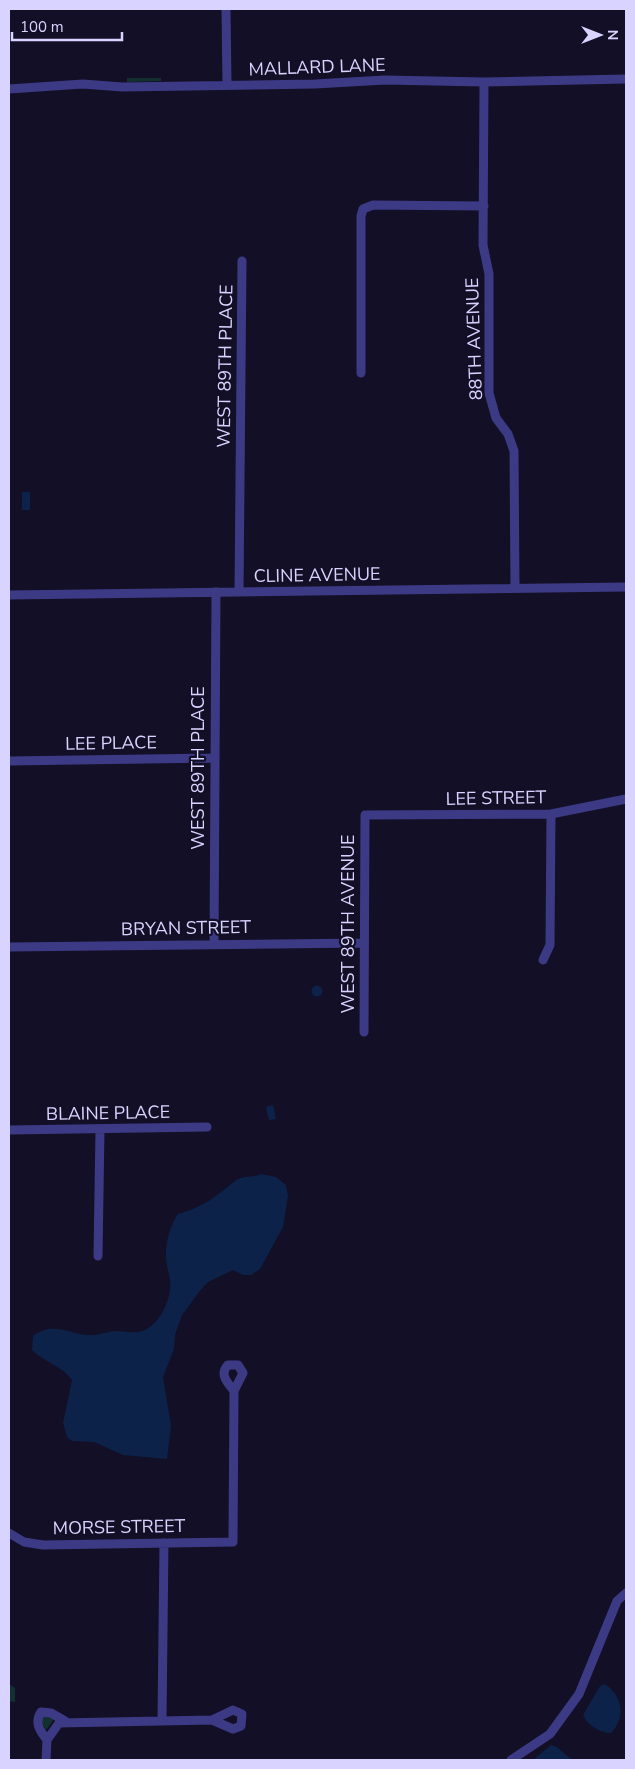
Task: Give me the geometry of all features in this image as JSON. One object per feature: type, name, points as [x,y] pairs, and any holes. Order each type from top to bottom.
[{"type":"street","points":[[226,9],[227,86]]},
{"type":"street","name":"MALLARD LANE","points":[[9,89],[83,84],[120,87],[227,86],[401,80],[484,82],[626,79]]},
{"type":"street","name":"88TH AVENUE","points":[[484,82],[483,246],[489,274],[489,393],[496,418],[508,434],[514,451],[516,465],[515,588]]},
{"type":"street","points":[[361,373],[361,216],[363,209],[373,205],[484,206]]},
{"type":"street","name":"WEST 89TH PLACE","points":[[239,592],[242,261]]},
{"type":"street","name":"CLINE AVENUE","points":[[9,595],[626,587]]},
{"type":"street","name":"WEST 89TH PLACE","points":[[214,944],[216,592]]},
{"type":"street","name":"LEE PLACE","points":[[9,761],[214,758]]},
{"type":"street","name":"LEE STREET","points":[[365,815],[551,814],[626,799]]},
{"type":"street","points":[[543,960],[550,945],[551,814]]},
{"type":"street","name":"WEST 89TH AVENUE","points":[[364,1032],[365,815]]},
{"type":"street","name":"BRYAN STREET","points":[[9,947],[364,943]]},
{"type":"street","name":"BLAINE PLACE","points":[[9,1130],[207,1127]]},
{"type":"street","points":[[98,1256],[100,1129]]},
{"type":"street","name":"MORSE STREET","points":[[9,1533],[18,1540],[43,1544],[233,1542],[234,1391]]},
{"type":"street","points":[[162,1720],[164,1543]]},
{"type":"street","points":[[511,1760],[550,1734],[579,1694],[617,1601],[626,1593]]},
{"type":"street","points":[[47,1740],[37,1725],[37,1717],[40,1712],[45,1712],[65,1721]]},
{"type":"street","points":[[46,1760],[47,1740],[52,1728],[65,1721],[212,1720]]},
{"type":"green space","points":[[127,78],[161,78],[161,81],[127,82]]},
{"type":"green space","points":[[9,1684],[15,1688],[15,1702],[9,1701]]},
{"type":"green space","points":[[44,1715],[54,1719],[46,1730],[40,1719]]},
{"type":"water","points":[[22,492],[30,492],[30,510],[22,510]]},
{"type":"water","points":[[317,985],[323,991],[317,997],[311,991]]},
{"type":"water","points":[[273,1105],[276,1119],[269,1120],[266,1107]]},
{"type":"water","points":[[261,1174],[276,1177],[286,1185],[288,1196],[283,1227],[260,1269],[251,1275],[243,1275],[233,1270],[208,1282],[182,1315],[175,1335],[174,1349],[163,1377],[171,1426],[167,1459],[123,1455],[94,1442],[72,1441],[67,1437],[63,1423],[72,1380],[63,1371],[32,1350],[33,1336],[49,1329],[95,1335],[114,1331],[140,1332],[147,1329],[157,1320],[168,1301],[170,1280],[166,1260],[166,1246],[170,1229],[178,1214],[203,1205],[238,1179]]},
{"type":"water","points":[[604,1684],[615,1694],[619,1700],[620,1707],[619,1720],[611,1733],[594,1728],[583,1715],[600,1686]]},
{"type":"water","points":[[551,1745],[557,1747],[572,1760],[533,1760]]}]
